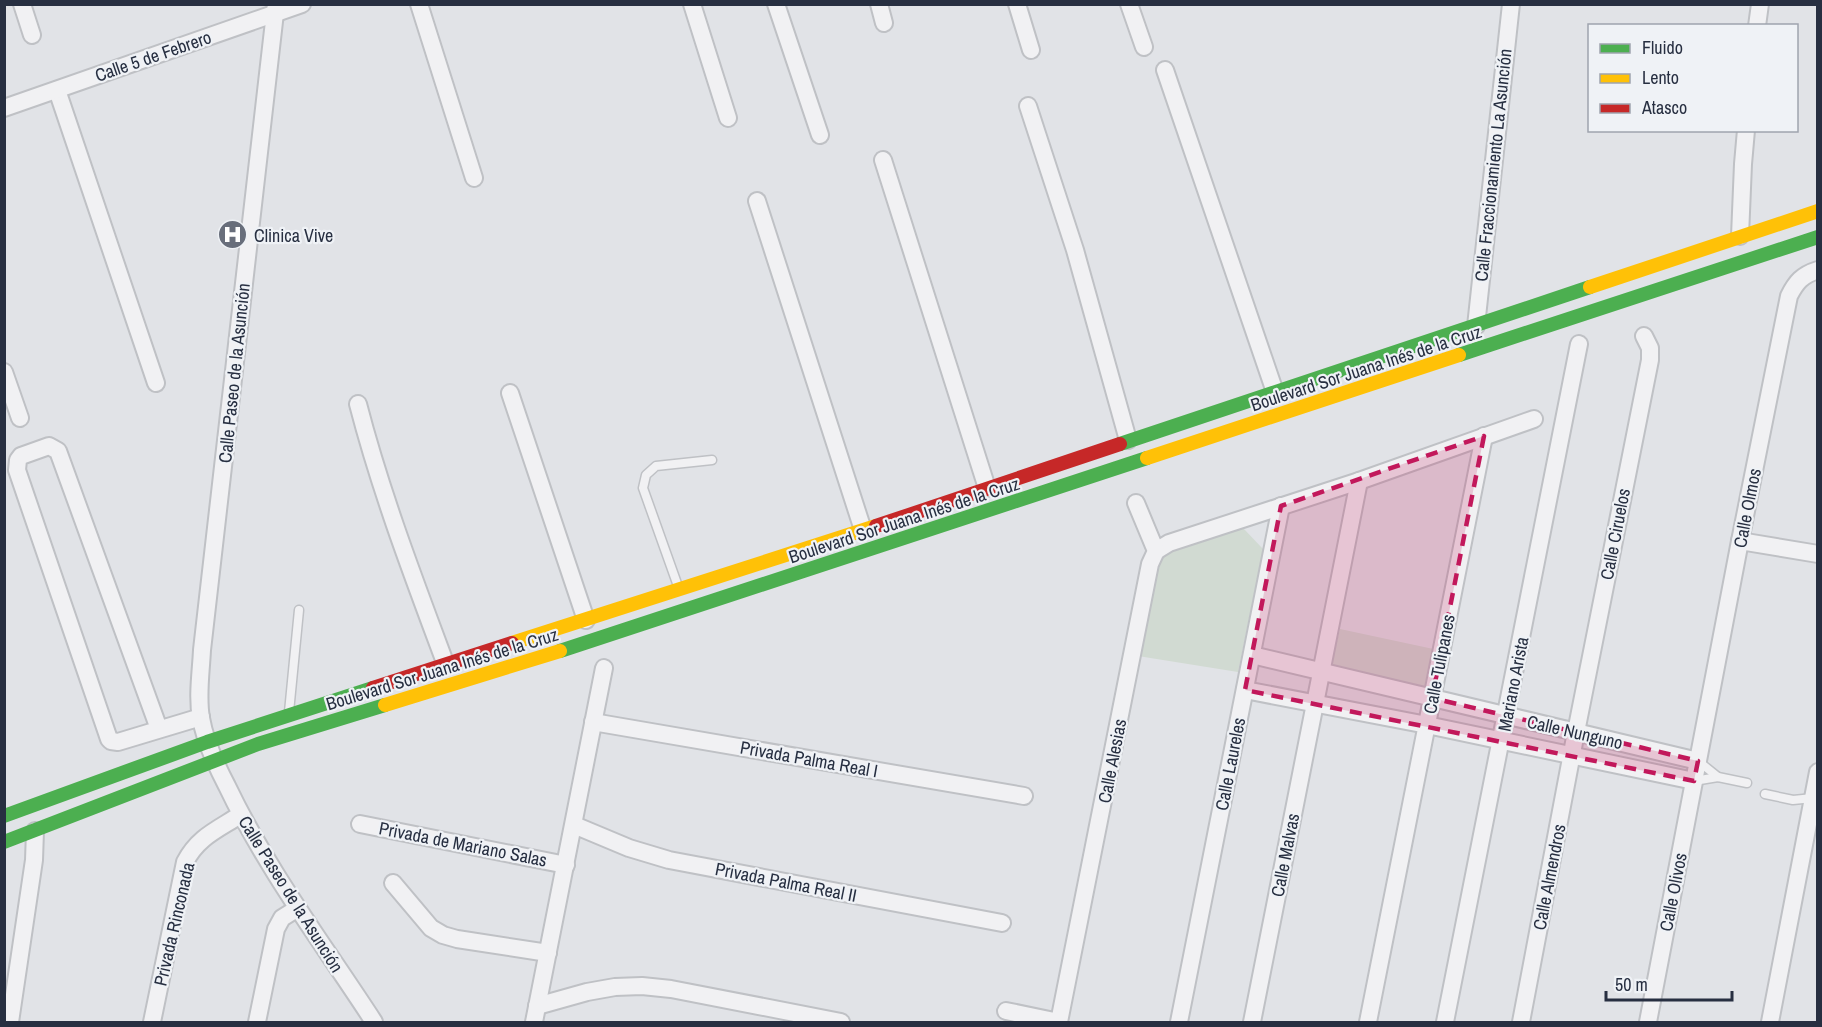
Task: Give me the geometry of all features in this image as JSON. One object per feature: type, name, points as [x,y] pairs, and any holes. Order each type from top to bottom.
[{"type":"main road","name":"Boulevard Sor Juana Inés de la Cruz","points":[[4,816],[207,742],[862,530],[1818,211]]},
{"type":"main road","name":"Boulevard Sor Juana Inés de la Cruz","points":[[4,842],[258,744],[797,575],[1818,237]]},
{"type":"street","points":[[22,4],[32,35]]},
{"type":"street","name":"Calle 5 de Febrero","points":[[4,108],[275,9],[302,4]]},
{"type":"street","points":[[419,4],[474,178]]},
{"type":"street","points":[[692,4],[728,118]]},
{"type":"street","points":[[776,4],[820,135]]},
{"type":"street","points":[[879,4],[884,22]]},
{"type":"street","points":[[1017,4],[1031,50]]},
{"type":"street","points":[[1129,4],[1144,47]]},
{"type":"street","name":"Calle Fraccionamiento La Asunción","points":[[1476,326],[1511,4]]},
{"type":"street","points":[[1757,24],[1760,4]]},
{"type":"street","name":"Calle Paseo de la Asunción","points":[[207,742],[201,717],[202,650],[275,9]]},
{"type":"street","points":[[1165,70],[1275,392]]},
{"type":"street","points":[[57,90],[156,383]]},
{"type":"street","points":[[1028,106],[1075,250],[1128,440]]},
{"type":"street","points":[[1740,236],[1746,132]]},
{"type":"street","points":[[884,160],[987,488]]},
{"type":"street","points":[[757,201],[862,530]]},
{"type":"street","name":"Calle Olmos","points":[[1698,761],[1789,296],[1795,284],[1803,276],[1818,270]]},
{"type":"street","name":"Calle Ciruelos","points":[[1576,732],[1650,360],[1650,348],[1644,336]]},
{"type":"street","name":"Mariano Arista","points":[[1445,1023],[1579,344]]},
{"type":"street","points":[[4,372],[20,418]]},
{"type":"street","points":[[510,393],[586,620]]},
{"type":"street","points":[[358,405],[399,540],[446,665]]},
{"type":"street","points":[[1136,503],[1156,551],[1168,543],[1359,481],[1534,418]]},
{"type":"street","name":"Calle Tulipanes","points":[[1368,1023],[1484,436]]},
{"type":"street","points":[[159,729],[58,451],[50,446],[21,456],[17,470],[109,739],[118,742],[201,717]]},
{"type":"street","points":[[1318,687],[1359,481]]},
{"type":"street","name":"Calle Laureles","points":[[1179,1023],[1281,506]]},
{"type":"street","points":[[1740,542],[1818,554]]},
{"type":"street","name":"Calle Alesias","points":[[1059,1023],[1150,564],[1156,551]]},
{"type":"street","name":"Calle Nunguno","points":[[1252,655],[1318,687],[1427,724],[1694,781]]},
{"type":"street","points":[[536,1014],[604,668]]},
{"type":"street","name":"Calle Nunguno","points":[[1245,690],[1318,687],[1432,698],[1698,761]]},
{"type":"street","name":"Calle Malvas","points":[[1252,1023],[1318,687]]},
{"type":"street","name":"Privada Palma Real I","points":[[594,722],[1024,796]]},
{"type":"street","name":"Calle Almendros","points":[[1521,1023],[1576,732]]},
{"type":"street","points":[[207,742],[214,761]]},
{"type":"street","name":"Calle Paseo de la Asunción","points":[[214,761],[240,816],[374,1023]]},
{"type":"street","name":"Calle Olivos","points":[[1648,1023],[1698,761]]},
{"type":"street","points":[[1770,1023],[1815,805],[1818,772]]},
{"type":"street","name":"Privada Rinconada","points":[[152,1023],[185,862],[193,847],[205,836],[240,816]]},
{"type":"street","name":"Privada de Mariano Salas","points":[[360,824],[566,865]]},
{"type":"street","name":"Privada Palma Real II","points":[[574,825],[629,848],[669,860],[1002,923]]},
{"type":"street","points":[[10,1023],[34,860],[35,831]]},
{"type":"street","points":[[393,883],[431,928],[443,935],[548,953]]},
{"type":"street","points":[[257,1023],[276,929],[282,918],[298,908]]},
{"type":"street","points":[[536,1014],[588,992],[615,987],[642,986],[671,989],[841,1023]]},
{"type":"street","points":[[1005,1011],[1023,1019],[1059,1023]]},
{"type":"lane","points":[[679,590],[643,488],[646,475],[656,466],[712,460]]},
{"type":"lane","points":[[289,716],[299,610]]},
{"type":"lane","name":"Calle Nunguno","points":[[1698,761],[1718,777]]},
{"type":"lane","name":"Calle Nunguno","points":[[1694,781],[1718,777],[1748,783]]},
{"type":"lane","points":[[1765,794],[1815,805]]},
{"type":"highlighted area","points":[[1484,436],[1432,698],[1698,761],[1694,781],[1245,690],[1281,506]]},
{"type":"shaded area","points":[[1243,528],[1263,549],[1238,672],[1138,656],[1157,557]]},
{"type":"shaded area","points":[[1340,629],[1438,650],[1429,693],[1330,671]]},
{"type":"traffic: fast","points":[[1459,355],[1818,237]]},
{"type":"traffic: fast","points":[[1120,444],[1590,287]]},
{"type":"traffic: fast","points":[[560,651],[1147,458]]},
{"type":"traffic: fast","points":[[4,816],[207,742],[373,688]]},
{"type":"traffic: fast","points":[[4,842],[258,744],[385,705]]},
{"type":"traffic: slow","points":[[1590,287],[1818,211]]},
{"type":"traffic: slow","points":[[1147,458],[1459,355]]},
{"type":"traffic: slow","points":[[512,643],[876,526]]},
{"type":"traffic: slow","points":[[385,705],[560,651]]},
{"type":"traffic: jam","points":[[876,526],[1120,444]]},
{"type":"traffic: jam","points":[[373,688],[512,643]]},
{"type":"place","name":"Clinica Vive","points":[[233,235]]}]
